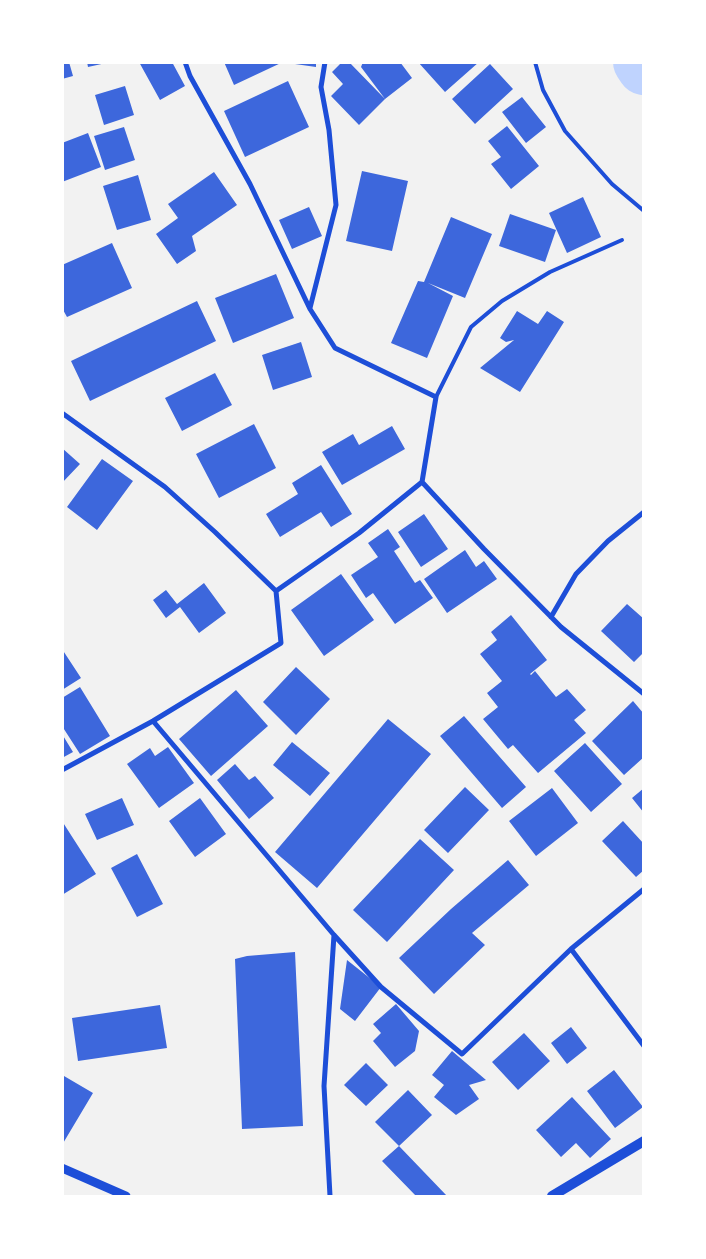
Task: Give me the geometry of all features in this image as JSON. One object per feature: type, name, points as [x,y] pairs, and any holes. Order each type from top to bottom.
[{"type":"main road","points":[[552,1196],[644,1141]]},
{"type":"street","points":[[185,62],[190,76],[250,184],[310,309],[335,348],[436,396],[422,482],[360,533],[276,591]]},
{"type":"street","points":[[310,309],[336,205],[329,130],[321,87],[325,62]]},
{"type":"street","points":[[62,413],[165,487],[276,591],[281,643],[153,721],[62,770]]},
{"type":"street","points":[[422,482],[484,549],[561,627],[644,694]]},
{"type":"street","points":[[551,617],[576,574],[608,540],[644,512]]},
{"type":"street","points":[[153,721],[334,935],[382,987],[462,1054],[571,949],[644,889]]},
{"type":"street","points":[[330,1196],[324,1086],[334,935]]},
{"type":"street","points":[[571,949],[644,1046]]},
{"type":"street","points":[[62,1168],[126,1196]]},
{"type":"lane","points":[[535,62],[543,90],[565,131],[612,184],[644,211]]},
{"type":"lane","points":[[436,396],[471,327],[502,301],[550,272],[622,240]]},
{"type":"building","points":[[62,62],[69,62],[73,76],[62,79]]},
{"type":"building","points":[[87,62],[106,62],[106,63],[88,67]]},
{"type":"building","points":[[139,62],[172,62],[185,86],[160,100]]},
{"type":"building","points":[[224,62],[283,62],[234,85]]},
{"type":"building","points":[[295,62],[316,62],[316,67],[295,64]]},
{"type":"building","points":[[342,62],[349,62],[385,99],[359,125],[331,96],[343,84],[332,72]]},
{"type":"building","points":[[363,62],[400,62],[412,78],[385,99],[361,67]]},
{"type":"building","points":[[418,62],[479,62],[445,92]]},
{"type":"building","points":[[490,64],[513,89],[475,124],[452,99]]},
{"type":"building","points":[[288,81],[309,127],[245,157],[224,111]]},
{"type":"building","points":[[125,86],[134,115],[104,125],[95,95]]},
{"type":"building","points":[[522,97],[546,127],[526,143],[502,112]]},
{"type":"building","points":[[507,126],[539,166],[511,189],[491,164],[501,157],[488,141]]},
{"type":"building","points":[[124,127],[135,160],[105,170],[94,136]]},
{"type":"building","points":[[88,133],[101,167],[62,182],[62,143]]},
{"type":"building","points":[[362,171],[408,181],[392,251],[346,241]]},
{"type":"building","points":[[214,172],[237,205],[192,236],[196,251],[177,264],[156,234],[178,218],[168,204]]},
{"type":"building","points":[[138,175],[151,220],[117,230],[103,186]]},
{"type":"building","points":[[583,197],[601,237],[567,253],[549,213]]},
{"type":"building","points":[[309,207],[322,236],[292,249],[279,220]]},
{"type":"building","points":[[510,214],[556,230],[545,262],[499,246]]},
{"type":"building","points":[[451,217],[492,234],[465,298],[428,283],[453,296],[427,358],[391,343],[418,281],[424,282]]},
{"type":"building","points":[[112,243],[132,288],[67,317],[62,308],[62,265]]},
{"type":"building","points":[[276,274],[294,318],[233,343],[215,298]]},
{"type":"building","points":[[197,301],[216,341],[90,401],[71,361]]},
{"type":"building","points":[[517,311],[538,324],[547,311],[564,322],[520,392],[480,368],[514,340],[506,342],[500,338]]},
{"type":"building","points":[[301,342],[312,377],[273,390],[262,355]]},
{"type":"building","points":[[215,373],[232,405],[182,431],[165,398]]},
{"type":"building","points":[[254,424],[276,468],[219,498],[196,454]]},
{"type":"building","points":[[392,426],[405,449],[342,485],[322,452],[353,434],[359,445]]},
{"type":"building","points":[[62,448],[80,464],[62,483]]},
{"type":"building","points":[[102,459],[133,481],[97,530],[67,507]]},
{"type":"building","points":[[321,465],[352,514],[331,527],[321,512],[280,537],[266,514],[298,494],[292,483]]},
{"type":"building","points":[[424,514],[448,549],[421,567],[398,532]]},
{"type":"building","points":[[388,529],[400,547],[394,551],[415,583],[420,580],[433,598],[395,624],[373,593],[366,598],[351,575],[378,557],[368,543]]},
{"type":"building","points":[[465,550],[476,567],[484,561],[497,579],[447,613],[424,579]]},
{"type":"building","points":[[341,574],[374,620],[324,656],[291,610]]},
{"type":"building","points":[[204,583],[226,613],[199,633],[180,607],[166,618],[153,600],[166,590],[177,604]]},
{"type":"building","points":[[627,604],[644,619],[644,652],[634,662],[601,631]]},
{"type":"building","points":[[511,615],[547,660],[530,674],[535,671],[556,697],[567,689],[586,710],[574,720],[586,733],[538,773],[513,745],[508,749],[483,719],[498,707],[487,693],[502,681],[480,654],[497,640],[491,632]]},
{"type":"building","points":[[62,649],[81,678],[62,690]]},
{"type":"building","points":[[296,667],[330,699],[296,735],[263,702]]},
{"type":"building","points":[[80,687],[110,736],[80,754],[62,726],[62,698]]},
{"type":"building","points":[[236,690],[268,726],[211,776],[179,739]]},
{"type":"building","points":[[633,701],[644,714],[644,757],[624,775],[592,741]]},
{"type":"building","points":[[464,716],[526,787],[502,808],[440,736]]},
{"type":"building","points":[[388,719],[431,754],[317,888],[275,852]]},
{"type":"building","points":[[62,734],[73,752],[62,758]]},
{"type":"building","points":[[292,742],[330,773],[310,796],[273,765]]},
{"type":"building","points":[[585,743],[622,784],[591,812],[554,771]]},
{"type":"building","points":[[168,747],[194,783],[159,808],[127,764],[150,748],[155,756]]},
{"type":"building","points":[[235,764],[249,780],[255,776],[274,798],[249,819],[217,780]]},
{"type":"building","points":[[465,787],[489,810],[448,853],[424,830]]},
{"type":"building","points":[[552,788],[578,823],[536,856],[509,821]]},
{"type":"building","points":[[644,788],[644,813],[632,798]]},
{"type":"building","points":[[122,798],[134,825],[97,840],[85,814]]},
{"type":"building","points":[[200,798],[226,834],[195,857],[169,821]]},
{"type":"building","points":[[62,821],[96,874],[62,895]]},
{"type":"building","points":[[623,821],[644,844],[644,870],[636,877],[602,841]]},
{"type":"building","points":[[420,839],[454,870],[387,942],[353,910]]},
{"type":"building","points":[[137,854],[163,904],[137,917],[111,868]]},
{"type":"building","points":[[508,860],[529,885],[472,933],[485,945],[434,994],[399,958],[451,909]]},
{"type":"building","points":[[295,952],[303,1126],[242,1129],[235,959],[247,956]]},
{"type":"building","points":[[347,960],[381,987],[355,1021],[340,1009]]},
{"type":"building","points":[[396,1004],[419,1031],[415,1051],[395,1067],[373,1041],[381,1033],[373,1024]]},
{"type":"building","points":[[160,1005],[167,1048],[78,1061],[72,1018]]},
{"type":"building","points":[[571,1027],[587,1048],[567,1064],[551,1043]]},
{"type":"building","points":[[524,1033],[550,1061],[518,1090],[492,1062]]},
{"type":"building","points":[[452,1051],[486,1080],[469,1085],[479,1099],[456,1115],[434,1097],[444,1085],[432,1075]]},
{"type":"building","points":[[366,1063],[388,1085],[366,1106],[344,1085]]},
{"type":"building","points":[[614,1070],[643,1107],[615,1128],[587,1091]]},
{"type":"building","points":[[64,1076],[93,1093],[62,1145],[62,1078]]},
{"type":"building","points":[[408,1090],[432,1115],[399,1146],[375,1122]]},
{"type":"building","points":[[572,1097],[611,1139],[590,1158],[576,1143],[561,1157],[536,1130]]},
{"type":"building","points":[[399,1146],[447,1196],[416,1196],[382,1161]]},
{"type":"waterway","points":[[640,62],[644,68]]}]
